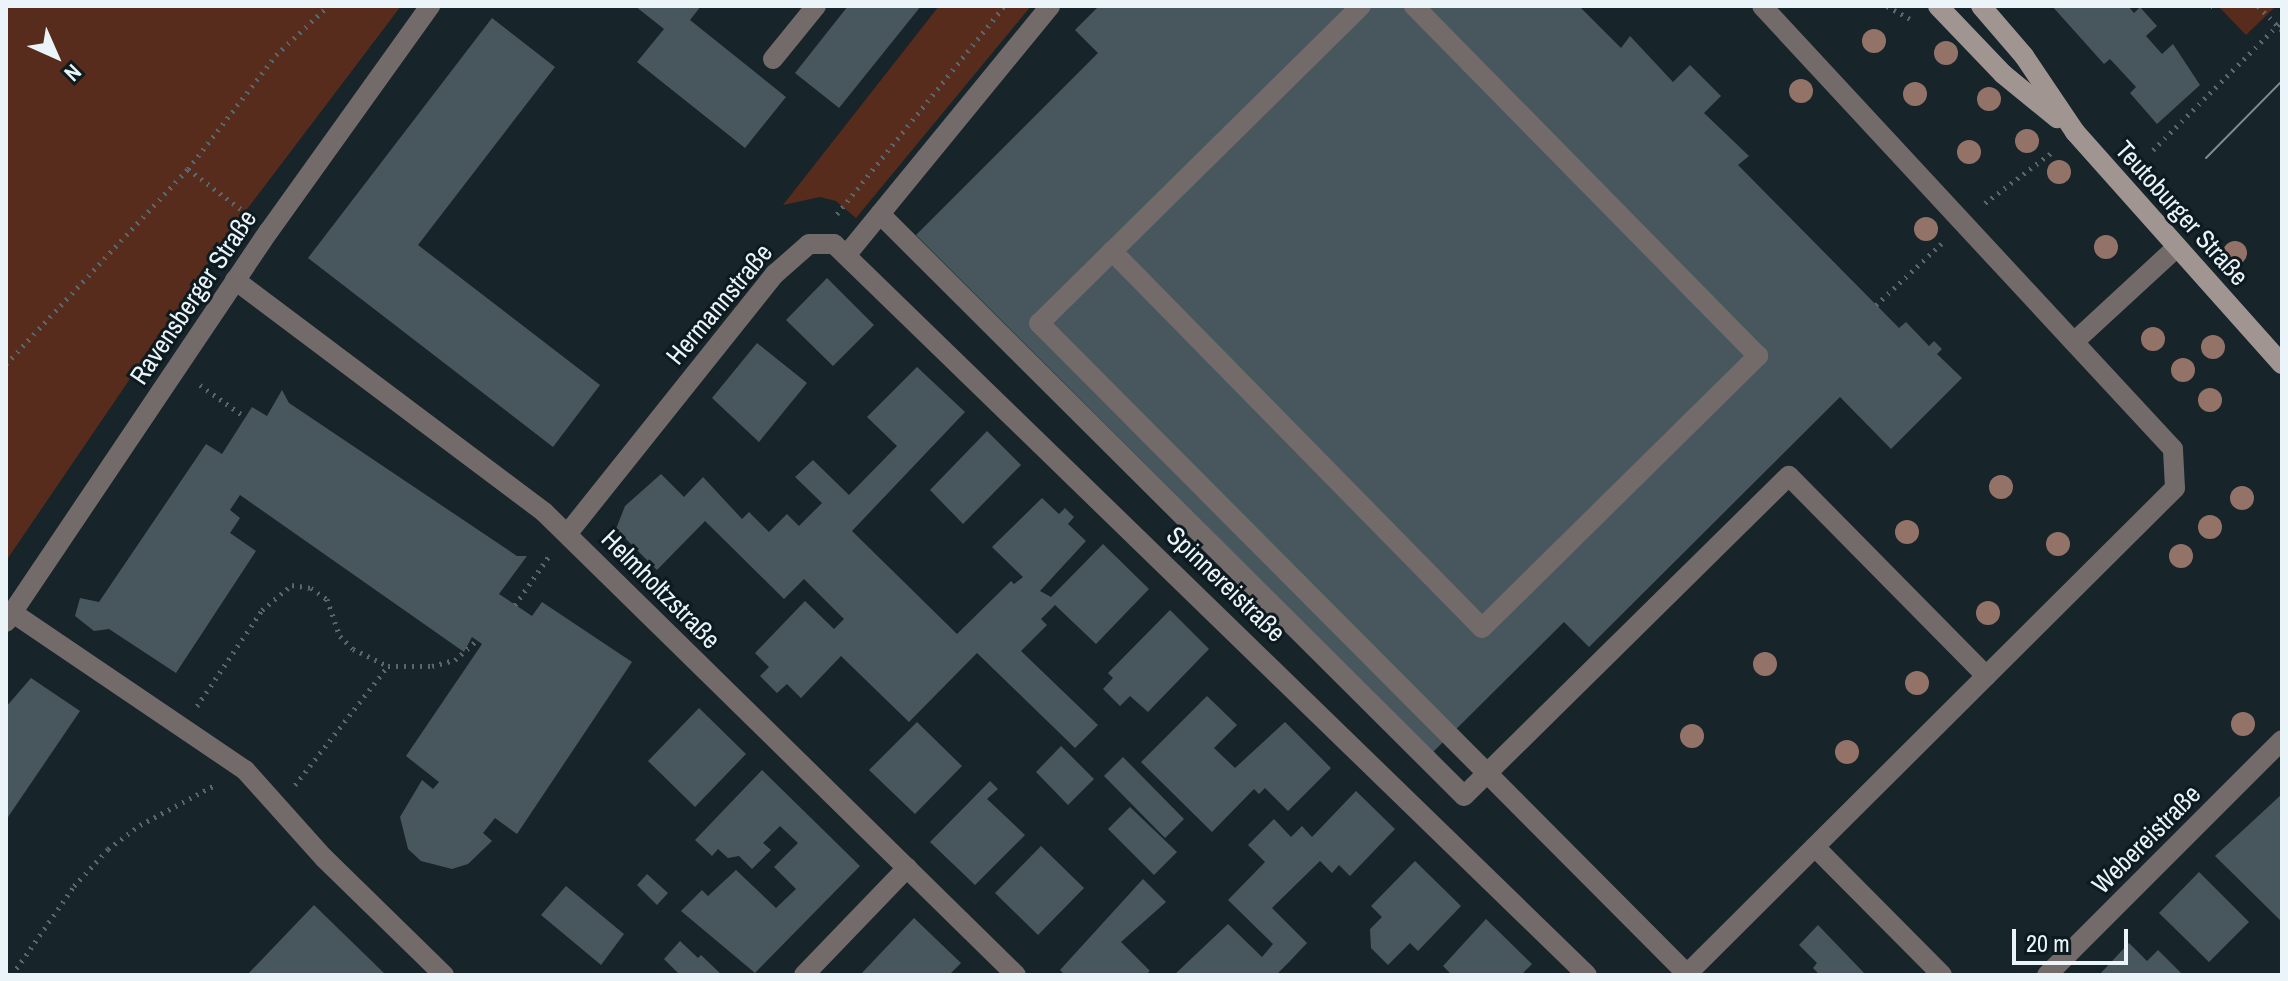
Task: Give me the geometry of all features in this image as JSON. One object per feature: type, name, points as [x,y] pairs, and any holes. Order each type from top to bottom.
[{"type":"street","points":[[773,59],[816,6]]},
{"type":"street","points":[[848,253],[1050,6]]},
{"type":"street","points":[[1361,6],[1039,323],[1687,974],[2175,488],[2173,449],[1762,6]]},
{"type":"street","points":[[1112,251],[1482,628],[1758,356],[1414,6]]},
{"type":"street","name":"Teutoburger Straße","points":[[1938,6],[2003,74],[2075,132]]},
{"type":"street","name":"Teutoburger Straße","points":[[1981,6],[2024,56],[2075,132],[2282,364]]},
{"type":"street","name":"Ravensberger Straße","points":[[9,618],[235,280],[425,8]]},
{"type":"street","points":[[880,214],[1464,796],[1789,476],[1986,676]]},
{"type":"street","name":"Spinnereistraße","points":[[822,242],[848,253],[1587,975]]},
{"type":"street","name":"Hermannstraße","points":[[568,533],[768,281],[792,256],[822,242]]},
{"type":"street","points":[[2074,342],[2177,247]]},
{"type":"street","name":"Helmholtzstraße","points":[[235,280],[518,491],[568,533],[1016,975]]},
{"type":"street","points":[[9,618],[183,726],[245,770],[280,805],[324,858],[444,975]]},
{"type":"street","name":"Webereistraße","points":[[2047,975],[2282,740]]},
{"type":"street","points":[[1815,847],[1942,975]]},
{"type":"street","points":[[804,975],[907,868]]},
{"type":"path","points":[[6,364],[188,169],[276,55],[328,6]]},
{"type":"path","points":[[822,242],[843,205],[1004,6]]},
{"type":"path","points":[[2153,150],[2280,26],[2258,6]]},
{"type":"path","points":[[2011,179],[2051,153]]},
{"type":"path","points":[[188,169],[269,231]]},
{"type":"path","points":[[231,407],[245,417]]},
{"type":"path","points":[[515,605],[568,533]]},
{"type":"path","points":[[183,726],[262,610],[292,585],[311,588],[327,599],[340,636],[353,649],[388,666],[432,666],[455,660],[477,640]]},
{"type":"path","points":[[280,805],[388,666]]},
{"type":"path","points":[[12,975],[74,886],[108,849],[140,825],[245,770]]},
{"type":"shaded area","points":[[6,6],[401,6],[232,229],[6,561]]},
{"type":"shaded area","points":[[939,6],[1031,6],[856,218],[836,201],[820,197],[783,205]]},
{"type":"shaded area","points":[[2218,6],[2276,6],[2246,35]]},
{"type":"building","points":[[635,6],[701,6],[690,20],[786,97],[745,148],[637,62],[664,29]]},
{"type":"building","points":[[848,6],[921,6],[839,108],[795,73]]},
{"type":"building","points":[[1099,6],[1579,6],[1621,48],[1630,36],[1673,82],[1690,65],[1721,96],[1704,113],[1749,156],[1738,165],[1899,328],[1906,322],[1929,346],[1934,341],[1942,349],[1937,354],[1962,378],[1891,449],[1840,397],[1589,647],[1564,622],[1433,752],[916,235],[1098,53],[1075,30]]},
{"type":"building","points":[[2052,6],[2128,6],[2134,13],[2140,7],[2157,26],[2146,36],[2162,54],[2173,44],[2200,85],[2157,124],[2130,93],[2136,87],[2110,59],[2104,64]]},
{"type":"building","points":[[492,18],[555,67],[418,245],[600,385],[553,447],[308,258]]},
{"type":"building","points":[[827,278],[874,325],[833,366],[786,320]]},
{"type":"building","points":[[757,343],[807,383],[759,442],[712,398]]},
{"type":"building","points":[[917,367],[965,412],[852,531],[957,634],[1011,581],[1014,584],[1023,577],[992,547],[1042,498],[1059,514],[1065,508],[1074,517],[1068,524],[1086,541],[1040,591],[1051,597],[1103,544],[1149,589],[1096,644],[1055,605],[1041,619],[1047,625],[1021,651],[1098,725],[1075,748],[977,653],[909,722],[841,656],[801,698],[787,684],[777,693],[760,676],[769,667],[755,653],[805,601],[834,629],[844,619],[804,579],[784,599],[705,521],[657,570],[616,529],[625,506],[661,474],[684,497],[703,477],[742,519],[749,512],[769,532],[787,514],[799,526],[822,503],[795,477],[813,460],[849,495],[897,446],[867,417]]},
{"type":"building","points":[[282,390],[289,403],[517,556],[527,556],[499,594],[532,616],[542,602],[632,662],[517,834],[495,818],[483,833],[492,841],[468,864],[452,869],[421,861],[408,849],[400,817],[422,780],[433,789],[439,782],[406,756],[482,644],[472,637],[464,652],[240,495],[230,510],[240,518],[230,533],[256,551],[176,673],[109,629],[94,631],[75,616],[80,598],[99,602],[206,444],[222,454],[252,407],[267,416]]},
{"type":"building","points":[[987,431],[1021,465],[963,524],[930,490]]},
{"type":"building","points":[[1170,610],[1209,649],[1148,712],[1130,696],[1120,706],[1103,689],[1113,678],[1108,673]]},
{"type":"building","points":[[31,678],[80,711],[6,820],[6,707]]},
{"type":"building","points":[[1207,696],[1237,725],[1214,748],[1235,768],[1285,722],[1331,768],[1288,811],[1265,788],[1259,794],[1254,789],[1212,832],[1141,762]]},
{"type":"building","points":[[699,708],[746,754],[695,807],[648,761]]},
{"type":"building","points":[[917,722],[962,766],[915,814],[869,770]]},
{"type":"building","points":[[1061,746],[1094,779],[1068,805],[1036,772]]},
{"type":"building","points":[[1123,757],[1184,819],[1165,838],[1104,776]]},
{"type":"building","points":[[762,770],[860,866],[755,973],[681,911],[702,890],[708,896],[736,870],[776,908],[796,889],[774,867],[798,843],[780,826],[763,843],[771,850],[752,869],[739,856],[728,858],[718,849],[712,856],[695,840]]},
{"type":"building","points":[[990,781],[998,789],[987,799],[1025,835],[975,885],[930,842]]},
{"type":"building","points":[[1356,791],[1395,829],[1350,876],[1339,865],[1332,873],[1320,861],[1272,908],[1307,943],[1290,961],[1276,975],[1174,975],[1228,924],[1262,957],[1273,944],[1228,900],[1265,862],[1248,845],[1274,819],[1291,837],[1302,826],[1312,837]]},
{"type":"building","points":[[2282,794],[2282,922],[2215,856]]},
{"type":"building","points":[[1130,807],[1177,852],[1154,875],[1108,829]]},
{"type":"building","points":[[1041,846],[1084,888],[1038,935],[995,893]]},
{"type":"building","points":[[1415,861],[1461,906],[1418,951],[1410,943],[1388,965],[1371,948],[1370,929],[1382,917],[1371,906]]},
{"type":"building","points":[[2199,872],[2249,922],[2209,962],[2159,913]]},
{"type":"building","points":[[647,874],[668,893],[657,905],[637,885]]},
{"type":"building","points":[[1143,879],[1166,902],[1121,942],[1150,971],[1145,975],[1065,975],[1060,970]]},
{"type":"building","points":[[566,886],[624,934],[601,965],[541,915]]},
{"type":"building","points":[[314,905],[386,975],[247,975]]},
{"type":"building","points":[[914,918],[961,963],[949,975],[860,975]]},
{"type":"building","points":[[1486,919],[1532,964],[1521,975],[1452,975],[1443,966]]},
{"type":"building","points":[[1818,925],[1866,975],[1820,975],[1813,968],[1817,963],[1799,945]]},
{"type":"building","points":[[680,941],[722,975],[680,975],[664,959]]},
{"type":"building","points":[[2129,943],[2147,961],[2158,950],[2183,975],[2099,975]]},
{"type":"tram line","points":[[2206,158],[2282,81]]}]
